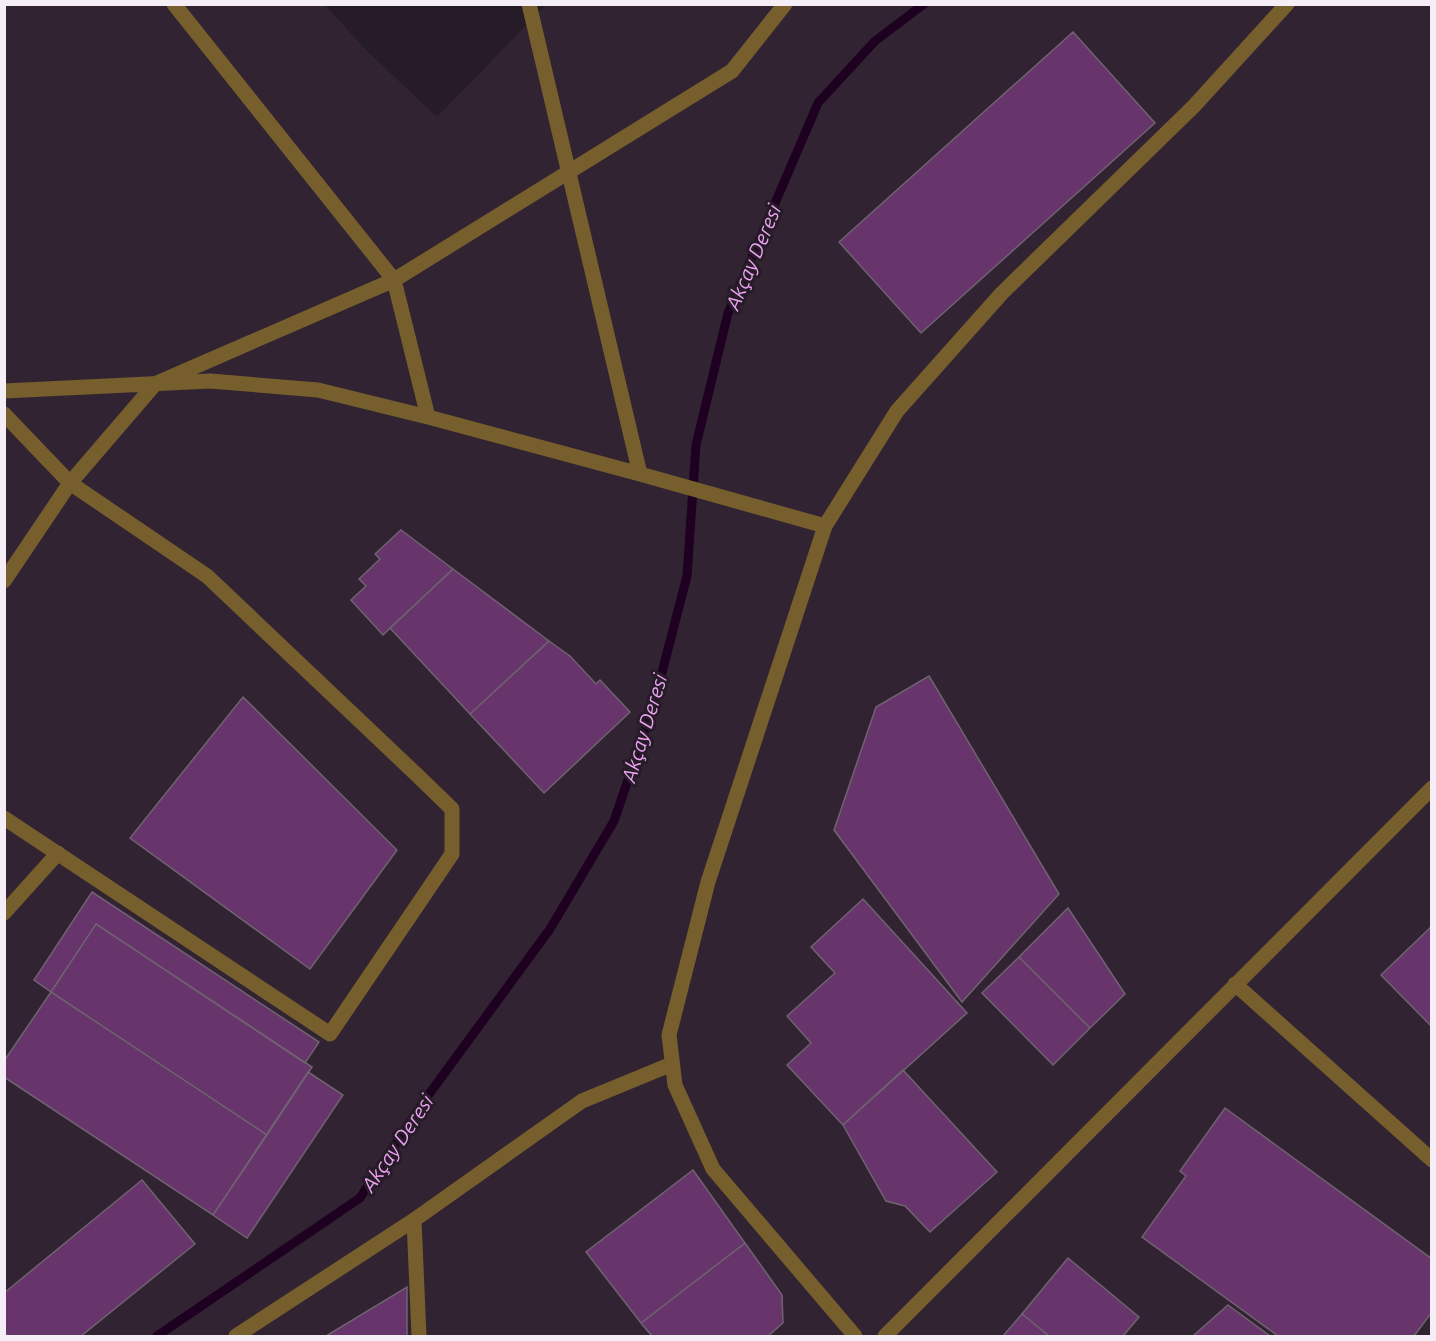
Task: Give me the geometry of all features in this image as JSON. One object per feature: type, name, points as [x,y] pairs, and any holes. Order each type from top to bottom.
[{"type":"street","points":[[174,4],[394,280],[428,417]]},
{"type":"street","points":[[529,4],[640,474]]},
{"type":"street","points":[[4,580],[70,483],[155,384],[394,280],[732,71],[785,4]]},
{"type":"street","points":[[855,1336],[713,1169],[675,1086],[669,1035],[708,882],[825,526],[897,411],[1002,293],[1194,106],[1287,4]]},
{"type":"street","points":[[4,391],[210,381],[318,390],[428,417],[825,526]]},
{"type":"street","points":[[4,414],[70,483],[207,576],[452,809],[452,854],[330,1034],[4,818]]},
{"type":"street","points":[[885,1336],[1431,788]]},
{"type":"street","points":[[4,913],[58,853]]},
{"type":"street","points":[[1236,984],[1431,1160]]},
{"type":"street","points":[[236,1336],[414,1220],[582,1101],[672,1064]]},
{"type":"street","points":[[414,1220],[419,1336]]},
{"type":"shaded area","points":[[5,5],[325,5],[367,51],[437,117],[546,5],[1431,5],[1431,1336],[5,1336]]},
{"type":"building","points":[[1073,32],[1155,123],[921,333],[839,242]]},
{"type":"building","points":[[401,530],[453,569],[383,635],[351,600],[366,586],[359,579],[380,559],[375,554]]},
{"type":"building","points":[[453,569],[549,641],[470,714],[390,628]]},
{"type":"building","points":[[549,641],[570,656],[596,684],[600,680],[630,712],[544,793],[470,714]]},
{"type":"building","points":[[929,676],[1059,894],[962,1002],[834,830],[876,707]]},
{"type":"building","points":[[243,697],[397,850],[310,969],[130,838]]},
{"type":"building","points":[[92,892],[319,1042],[305,1063],[96,924],[51,992],[34,980]]},
{"type":"building","points":[[863,899],[967,1013],[843,1125],[787,1065],[811,1043],[787,1016],[835,973],[811,947]]},
{"type":"building","points":[[1068,908],[1125,994],[1090,1028],[1019,957]]},
{"type":"building","points":[[96,924],[312,1067],[267,1135],[51,992]]},
{"type":"building","points":[[1432,926],[1432,1027],[1381,975]]},
{"type":"building","points":[[1019,957],[1090,1028],[1053,1065],[982,993]]},
{"type":"building","points":[[51,992],[267,1135],[213,1215],[4,1077],[4,1061]]},
{"type":"building","points":[[903,1070],[997,1172],[930,1232],[905,1206],[886,1201],[843,1125]]},
{"type":"building","points":[[308,1072],[343,1095],[247,1238],[213,1215]]},
{"type":"building","points":[[1225,1108],[1432,1259],[1432,1312],[1414,1336],[1278,1336],[1142,1237],[1186,1176],[1180,1171]]},
{"type":"building","points":[[693,1170],[745,1243],[641,1323],[586,1252]]},
{"type":"building","points":[[142,1180],[195,1244],[81,1336],[8,1336],[4,1333],[4,1293]]},
{"type":"building","points":[[745,1243],[782,1295],[783,1323],[768,1336],[652,1336],[641,1323]]},
{"type":"building","points":[[1068,1258],[1139,1317],[1123,1336],[1049,1336],[1022,1314]]},
{"type":"building","points":[[407,1287],[407,1336],[326,1336]]},
{"type":"building","points":[[1228,1305],[1270,1336],[1193,1336]]},
{"type":"building","points":[[1022,1314],[1049,1336],[1003,1336]]},
{"type":"waterway","name":"Akçay Deresi","points":[[157,1336],[360,1198],[424,1101],[550,929],[614,821],[654,703],[687,576],[696,445],[728,313],[818,103],[875,41],[924,4]]}]
